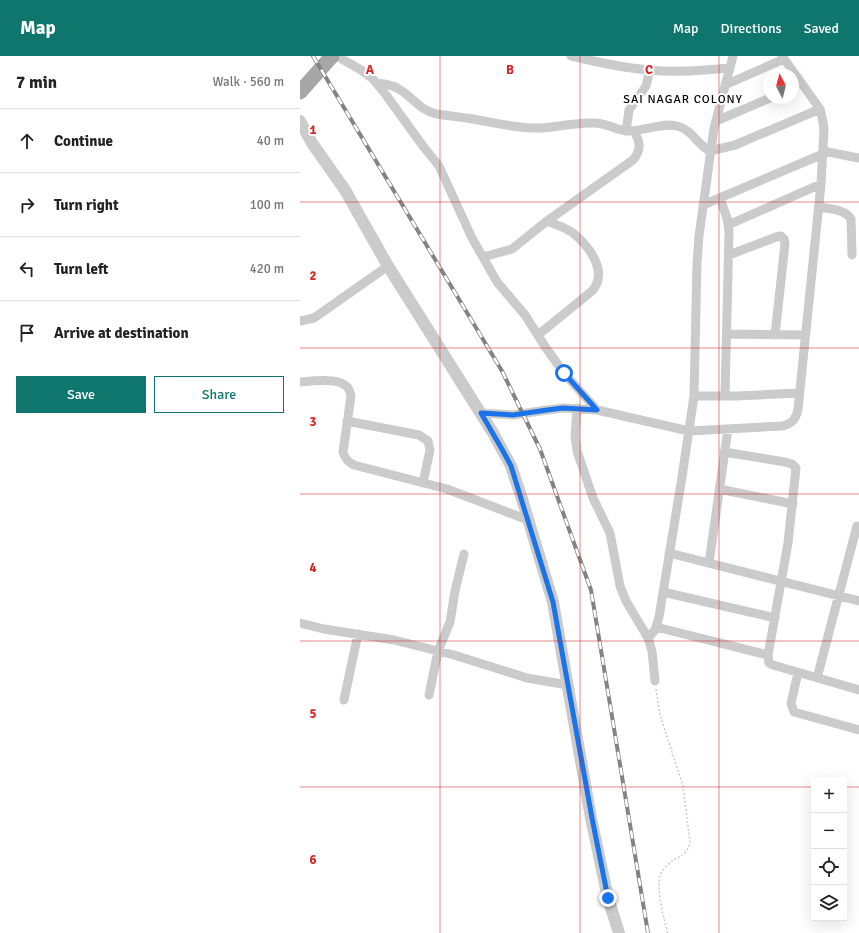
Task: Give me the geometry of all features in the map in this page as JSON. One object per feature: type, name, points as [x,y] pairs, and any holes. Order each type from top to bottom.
[{"type":"main road","points":[[300,92],[332,56]]},
{"type":"street","points":[[336,56],[361,70],[376,83],[439,166],[454,201],[497,282],[518,306],[564,373],[597,410]]},
{"type":"street","points":[[571,56],[611,65],[650,70],[730,68]]},
{"type":"street","points":[[648,638],[653,634],[656,627],[663,592],[689,431],[694,396],[697,262],[703,205],[710,151],[716,121],[733,56]]},
{"type":"street","points":[[481,413],[519,415],[547,410],[577,408],[597,410],[689,431],[782,426],[791,423],[797,415],[819,207],[823,153],[823,122],[820,109],[783,57],[725,85]]},
{"type":"street","points":[[483,258],[512,249],[547,221],[633,160],[640,148],[639,140],[630,131],[629,110],[646,86],[650,70]]},
{"type":"street","points":[[376,83],[395,87],[427,111],[436,114],[528,128],[595,123],[615,129],[630,131],[663,126],[678,126],[690,132],[703,147],[710,151],[735,145],[820,109]]},
{"type":"street","points":[[716,121],[763,101]]},
{"type":"street","points":[[300,121],[312,143],[345,190],[388,266],[481,413],[511,466],[553,602],[592,818],[608,898],[619,933]]},
{"type":"street","points":[[703,205],[823,153],[859,158]]},
{"type":"street","points":[[728,225],[821,184]]},
{"type":"street","points":[[720,198],[728,225],[729,255],[725,396]]},
{"type":"street","points":[[819,207],[844,213],[849,216],[851,220],[852,255]]},
{"type":"street","points":[[538,335],[592,291],[596,287],[599,276],[597,264],[594,258],[573,234],[565,228],[547,221]]},
{"type":"street","points":[[729,255],[776,237],[781,236],[784,239],[775,335]]},
{"type":"street","points":[[300,321],[314,318],[388,266]]},
{"type":"street","points":[[727,334],[805,335]]},
{"type":"street","points":[[300,382],[335,382],[345,385],[349,390],[351,396],[343,452],[344,457],[348,462],[354,465],[447,490],[528,520]]},
{"type":"street","points":[[694,396],[800,393]]},
{"type":"street","points":[[577,408],[575,436],[580,461],[593,498],[610,533],[620,586],[626,602],[648,638],[652,651],[655,682]]},
{"type":"street","points":[[347,421],[419,435],[428,441],[430,450],[423,483]]},
{"type":"street","points":[[709,563],[728,429]]},
{"type":"street","points":[[724,452],[792,464],[796,468],[793,504],[782,581],[768,660],[773,665],[859,690]]},
{"type":"street","points":[[720,489],[793,504]]},
{"type":"street","points":[[817,678],[857,526]]},
{"type":"street","points":[[669,553],[859,601]]},
{"type":"street","points":[[429,695],[438,651],[450,622],[454,591],[464,554]]},
{"type":"street","points":[[663,592],[775,618]]},
{"type":"street","points":[[300,623],[324,629],[394,640],[438,651],[527,678],[568,685]]},
{"type":"street","points":[[656,627],[768,655]]},
{"type":"street","points":[[344,700],[358,634]]},
{"type":"street","points":[[798,673],[791,703],[794,712],[859,730]]},
{"type":"path","points":[[655,682],[660,715],[683,786],[690,836],[688,849],[684,855],[667,865],[660,875],[659,881],[662,912],[668,933]]},
{"type":"railway","points":[[313,56],[502,371],[540,449],[591,590],[648,933]]},
{"type":"district","name":"SAI NAGAR COLONY","points":[[683,99]]},
{"type":"route","points":[[564,373],[597,410],[563,408],[519,415],[481,413],[511,466],[553,602],[608,898]]}]
